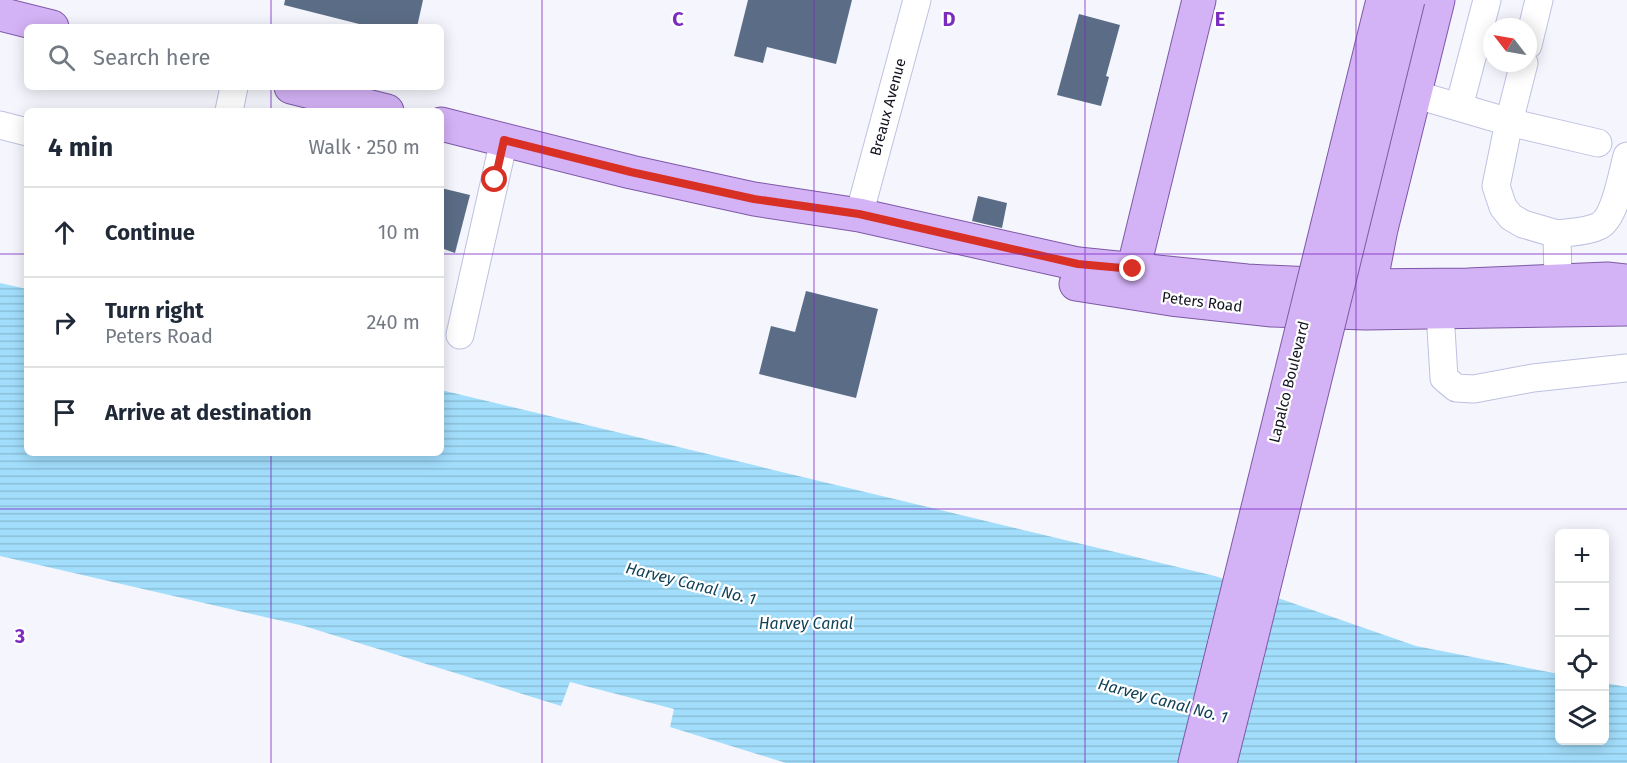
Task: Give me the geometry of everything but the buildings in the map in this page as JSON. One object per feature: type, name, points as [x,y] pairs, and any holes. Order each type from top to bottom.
[{"type":"main road","points":[[1131,281],[1199,0]]},
{"type":"main road","name":"Lapalco Boulevard","points":[[1195,763],[1383,0]]},
{"type":"main road","name":"Lapalco Boulevard","points":[[1221,763],[1408,0]]},
{"type":"main road","points":[[1367,299],[1380,229],[1438,0]]},
{"type":"main road","points":[[0,14],[40,24]]},
{"type":"main road","points":[[303,90],[375,108]]},
{"type":"main road","name":"Peters Road","points":[[444,125],[631,172],[754,199],[859,214],[1078,264],[1131,281],[1261,309],[1367,299],[1468,285],[1607,279],[1627,281]]},
{"type":"main road","name":"Peters Road","points":[[754,199],[845,230],[1070,283],[1131,281]]},
{"type":"main road","name":"Peters Road","points":[[1367,299],[1440,312],[1627,309]]},
{"type":"street","name":"Breaux Avenue","points":[[859,214],[917,0]]},
{"type":"street","points":[[1459,107],[1487,0]]},
{"type":"street","points":[[1535,18],[1539,0]]},
{"type":"street","points":[[1522,72],[1496,186],[1503,207],[1511,217],[1523,225],[1557,234],[1599,226],[1608,219],[1627,156]]},
{"type":"street","points":[[230,108],[233,90]]},
{"type":"street","points":[[1414,94],[1509,122],[1598,143]]},
{"type":"street","points":[[0,125],[24,131]]},
{"type":"street","points":[[460,334],[504,140]]},
{"type":"street","points":[[1557,234],[1558,281]]},
{"type":"street","points":[[1440,312],[1444,378],[1456,388],[1474,389],[1533,378],[1627,368]]},
{"type":"water","name":"Harvey Canal","points":[[0,283],[24,288],[24,456],[444,456],[444,391],[1215,576],[1416,646],[1555,673],[1555,745],[1609,745],[1609,684],[1627,687],[1627,763],[786,763],[670,727],[674,709],[570,682],[561,706],[304,626],[0,556]]},
{"type":"route","points":[[495,180],[504,140],[631,172],[754,199],[859,214],[1078,264],[1133,269]]},
{"type":"water label","name":"Harvey Canal No. 1","points":[[691,583]]},
{"type":"water label","name":"Harvey Canal No. 1","points":[[1163,700]]}]
